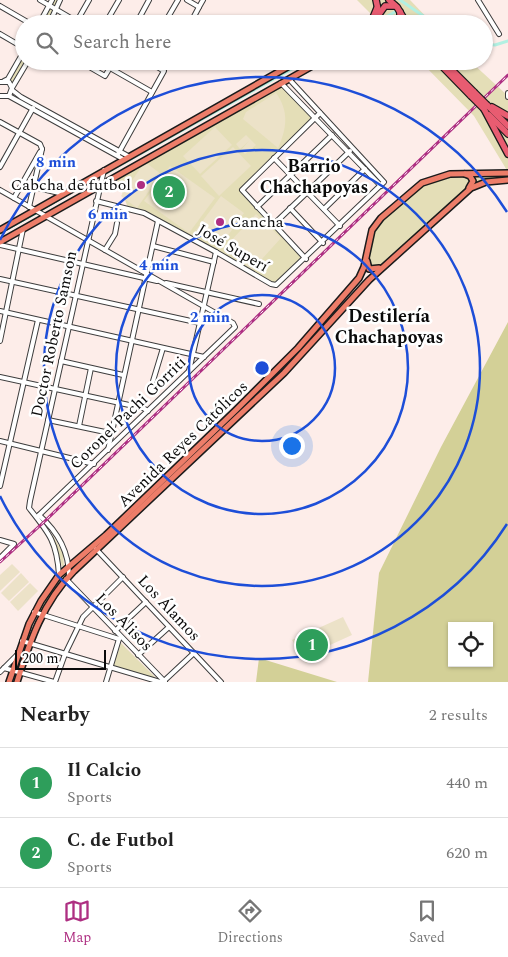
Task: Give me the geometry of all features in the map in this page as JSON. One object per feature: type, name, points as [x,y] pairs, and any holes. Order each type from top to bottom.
[{"type":"highway","points":[[389,0],[402,15]]},
{"type":"highway","points":[[378,8],[394,6]]},
{"type":"highway","points":[[446,70],[508,126]]},
{"type":"highway","points":[[451,70],[472,94]]},
{"type":"highway","points":[[486,107],[508,116]]},
{"type":"highway","points":[[486,107],[508,134]]},
{"type":"highway","points":[[486,107],[508,154]]},
{"type":"main road","points":[[0,230],[282,70]]},
{"type":"main road","points":[[0,244],[44,215],[304,70]]},
{"type":"main road","name":"Avenida Reyes Católicos","points":[[17,682],[29,644],[41,616],[68,577],[95,548],[298,348],[360,278],[372,230],[376,224],[417,186],[438,176],[508,173]]},
{"type":"main road","points":[[454,202],[473,183],[470,176],[463,174]]},
{"type":"main road","name":"Avenida Reyes Católicos","points":[[9,682],[34,612],[59,575],[95,548],[284,373],[350,298],[454,202],[479,184],[499,179],[508,180]]},
{"type":"main road","points":[[369,243],[366,264],[369,268],[378,269],[390,260]]},
{"type":"street","points":[[40,0],[66,15]]},
{"type":"street","points":[[44,15],[52,0]]},
{"type":"street","points":[[53,15],[60,0]]},
{"type":"street","points":[[82,15],[89,0]]},
{"type":"street","points":[[110,15],[119,0]]},
{"type":"street","points":[[141,15],[149,0]]},
{"type":"street","points":[[169,15],[178,0]]},
{"type":"street","points":[[187,0],[199,7]]},
{"type":"street","points":[[195,15],[203,0]]},
{"type":"street","points":[[478,0],[487,15]]},
{"type":"street","points":[[0,6],[16,15]]},
{"type":"street","points":[[493,26],[498,34]]},
{"type":"street","points":[[0,43],[2,36],[15,44]]},
{"type":"street","points":[[1,82],[8,79],[15,66]]},
{"type":"street","points":[[9,96],[23,70]]},
{"type":"street","points":[[95,70],[105,76],[109,70]]},
{"type":"street","points":[[114,70],[152,92]]},
{"type":"street","points":[[118,154],[164,71],[162,70]]},
{"type":"street","points":[[288,79],[382,177],[384,182],[306,259],[242,192],[242,189],[320,113]]},
{"type":"street","points":[[1,82],[8,82],[12,89],[74,129]]},
{"type":"street","points":[[281,83],[381,186]]},
{"type":"street","points":[[1,98],[9,96],[126,158]]},
{"type":"street","points":[[0,167],[33,108]]},
{"type":"street","points":[[0,122],[40,144],[42,149],[34,188],[34,209]]},
{"type":"street","points":[[257,207],[332,135]]},
{"type":"street","points":[[273,225],[353,148]]},
{"type":"street","points":[[14,198],[42,149]]},
{"type":"street","points":[[274,158],[340,226]]},
{"type":"street","points":[[324,209],[365,169]]},
{"type":"street","name":"Doctor Roberto Samson","points":[[68,577],[69,567],[59,539],[29,508],[29,504],[104,170]]},
{"type":"street","points":[[22,184],[63,194]]},
{"type":"street","points":[[0,190],[204,307]]},
{"type":"street","name":"José Superí","points":[[96,201],[139,211],[274,285],[306,259]]},
{"type":"street","points":[[290,208],[323,242]]},
{"type":"street","points":[[108,451],[110,433],[158,221]]},
{"type":"street","points":[[105,250],[115,234],[117,223]]},
{"type":"street","points":[[0,341],[23,229]]},
{"type":"street","points":[[0,244],[259,304]]},
{"type":"street","points":[[153,246],[214,262]]},
{"type":"street","points":[[188,372],[216,252]]},
{"type":"street","points":[[0,279],[200,323]]},
{"type":"street","name":"Coronel Pachi Gorriti","points":[[38,516],[108,451],[235,327],[234,323],[204,307]]},
{"type":"street","points":[[0,311],[204,357]]},
{"type":"street","points":[[0,486],[38,320]]},
{"type":"street","points":[[153,381],[163,348]]},
{"type":"street","points":[[61,361],[123,375]]},
{"type":"street","points":[[79,426],[91,368]]},
{"type":"street","points":[[0,377],[118,402],[144,408],[148,411]]},
{"type":"street","points":[[48,420],[110,433]]},
{"type":"street","points":[[0,442],[41,450],[94,464]]},
{"type":"street","name":"Doctor Roberto Samson","points":[[38,516],[54,542],[59,575]]},
{"type":"street","points":[[0,540],[14,544],[0,558]]},
{"type":"street","name":"Los Álamos","points":[[95,548],[222,682]]},
{"type":"street","name":"Los Alisos","points":[[68,577],[91,607],[115,631],[119,638],[165,682]]},
{"type":"street","points":[[2,669],[13,670],[54,682],[78,627],[91,607],[123,577]]},
{"type":"street","points":[[115,631],[146,602]]},
{"type":"street","points":[[34,612],[41,616],[119,638],[106,682]]},
{"type":"street","points":[[138,655],[169,627]]},
{"type":"street","points":[[22,642],[158,682],[165,682],[194,653]]},
{"type":"street","points":[[2,669],[19,652]]},
{"type":"street","points":[[214,682],[218,678]]},
{"type":"shaded area","points":[[52,0],[60,0],[53,15],[44,15]]},
{"type":"shaded area","points":[[357,0],[410,0],[424,15],[372,15]]},
{"type":"shaded area","points":[[15,67],[15,70],[23,70],[12,88],[8,79]]},
{"type":"shaded area","points":[[429,70],[480,70],[508,96],[508,172],[474,116]]},
{"type":"shaded area","points":[[281,83],[316,118],[242,189],[306,259],[274,285],[145,214],[128,208],[116,176]]},
{"type":"shaded area","points":[[276,93],[285,113],[285,127],[278,148],[243,119],[246,112]]},
{"type":"shaded area","points":[[215,127],[232,145],[200,174],[183,156]]},
{"type":"shaded area","points":[[246,135],[256,145],[245,154],[241,150],[249,141],[240,149],[236,144]]},
{"type":"shaded area","points":[[233,147],[251,166],[219,196],[201,176]]},
{"type":"shaded area","name":"Cabcha de futbol","points":[[145,162],[161,174],[137,208],[121,196]]},
{"type":"shaded area","points":[[170,166],[215,198],[189,233],[144,201]]},
{"type":"shaded area","points":[[447,175],[467,176],[470,178],[470,186],[378,267],[374,269],[367,264],[373,235],[380,222],[429,181]]},
{"type":"shaded area","points":[[471,175],[506,176],[475,183]]},
{"type":"shaded area","name":"Cancha","points":[[221,196],[244,213],[219,248],[196,230]]},
{"type":"shaded area","points":[[256,214],[281,238],[252,270],[226,246]]},
{"type":"shaded area","points":[[348,295],[292,360],[246,405],[245,404],[286,363]]},
{"type":"shaded area","points":[[508,322],[508,682],[368,682],[379,573],[441,447]]},
{"type":"shaded area","points":[[52,534],[63,553],[64,567],[62,566]]},
{"type":"shaded area","points":[[12,564],[20,572],[0,591],[0,575]]},
{"type":"shaded area","points":[[64,572],[67,574],[40,612],[37,611]]},
{"type":"shaded area","points":[[21,573],[29,582],[9,601],[1,593]]},
{"type":"shaded area","points":[[30,583],[38,591],[18,611],[10,602]]},
{"type":"shaded area","points":[[343,617],[352,635],[319,650],[322,656],[306,663],[292,640]]},
{"type":"shaded area","points":[[121,643],[157,679],[156,681],[113,667]]},
{"type":"shaded area","points":[[259,658],[337,682],[256,682]]},
{"type":"waterway","points":[[400,0],[422,15]]},
{"type":"waterway","points":[[390,15],[395,12]]},
{"type":"waterway","points":[[493,45],[508,41]]},
{"type":"waterway","points":[[99,177],[290,70]]},
{"type":"waterway","points":[[41,211],[99,177]]},
{"type":"waterway","points":[[0,234],[38,213]]},
{"type":"railway","points":[[0,562],[45,521],[508,75]]},
{"type":"place","name":"Cabcha de futbol","points":[[141,185]]},
{"type":"place","name":"C. de Futbol","points":[[169,192]]},
{"type":"place","name":"Cancha","points":[[220,222]]},
{"type":"place","name":"Il Calcio","points":[[312,645]]},
{"type":"district","name":"Barrio Chachapoyas","points":[[314,176]]},
{"type":"district","name":"Destilería Chachapoyas","points":[[389,326]]}]
